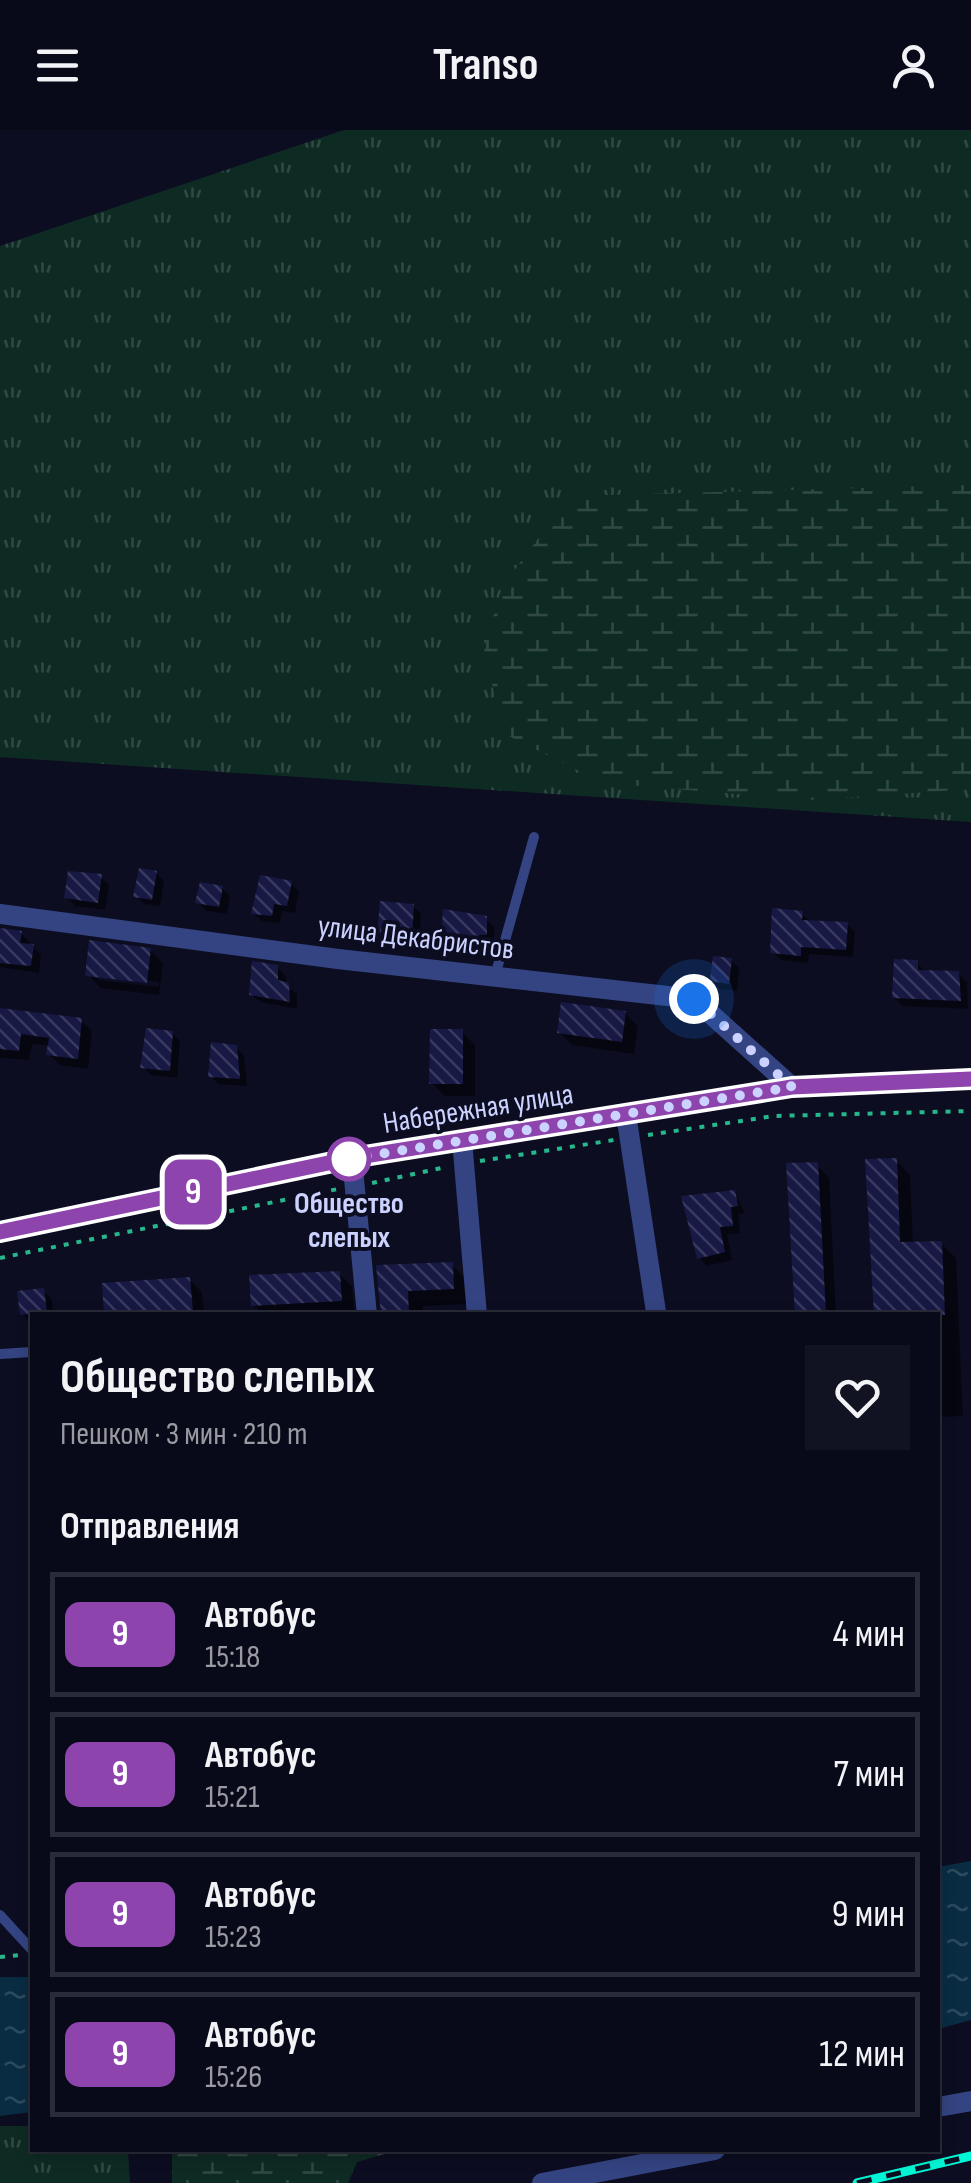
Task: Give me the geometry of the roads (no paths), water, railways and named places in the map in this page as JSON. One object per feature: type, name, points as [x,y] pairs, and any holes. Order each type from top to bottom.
[{"type":"main road","name":"Набережная улица","points":[[0,1232],[352,1158],[792,1087],[971,1079]]},
{"type":"street","name":"улица Декабристов","points":[[0,914],[694,999],[792,1087]]},
{"type":"street","points":[[626,1114],[656,1312]]},
{"type":"street","points":[[462,1140],[477,1312]]},
{"type":"street","points":[[352,1158],[367,1312]]},
{"type":"street","points":[[940,2108],[971,2101]]},
{"type":"street","points":[[542,2183],[705,2152]]},
{"type":"lane","points":[[495,977],[534,837]]},
{"type":"lane","points":[[0,1354],[30,1352]]},
{"type":"lane","points":[[0,1915],[30,1948]]},
{"type":"water","points":[[971,1861],[971,2020],[940,2028],[940,1867]]},
{"type":"water","points":[[0,1977],[30,1977],[30,2112],[0,2116]]},
{"type":"railway","points":[[857,2183],[971,2156]]},
{"type":"place","name":"Общество слепых","points":[[349,1159]]}]
